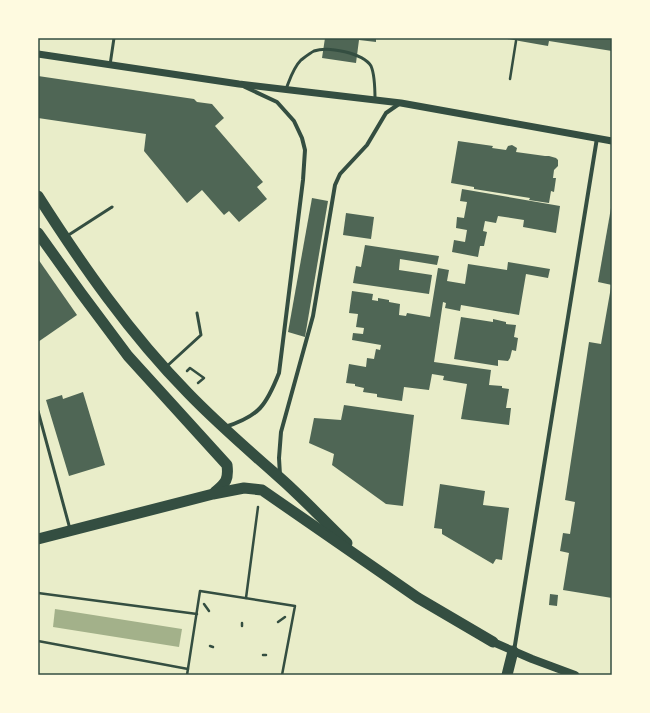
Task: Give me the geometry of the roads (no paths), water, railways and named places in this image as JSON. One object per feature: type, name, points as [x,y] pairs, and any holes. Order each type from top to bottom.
[{"type":"highway","points":[[38,196],[102,291],[165,368],[223,428],[280,477],[371,567]]},
{"type":"highway","points":[[38,233],[128,356],[227,465],[229,476],[213,494]]},
{"type":"highway","points":[[38,539],[213,494],[244,488],[262,490],[371,567],[418,598],[492,642]]},
{"type":"highway","points":[[507,675],[514,651]]},
{"type":"main road","points":[[492,642],[575,675]]},
{"type":"street","points":[[38,54],[239,84],[401,103],[612,141]]},
{"type":"street","points":[[223,428],[256,413],[267,398],[279,373],[303,180],[305,150],[302,138],[294,121],[277,102],[239,84]]},
{"type":"street","points":[[280,477],[279,458],[281,432],[313,316],[335,185],[340,174],[367,145],[386,113],[401,103]]},
{"type":"street","points":[[514,651],[597,138]]},
{"type":"lane","points":[[110,65],[114,38]]},
{"type":"lane","points":[[286,90],[295,67],[302,59],[315,51],[329,50],[362,57],[370,66],[373,75],[375,100]]},
{"type":"lane","points":[[65,237],[112,207]]},
{"type":"lane","points":[[165,368],[201,335],[197,313]]},
{"type":"lane","points":[[38,411],[70,530]]}]
